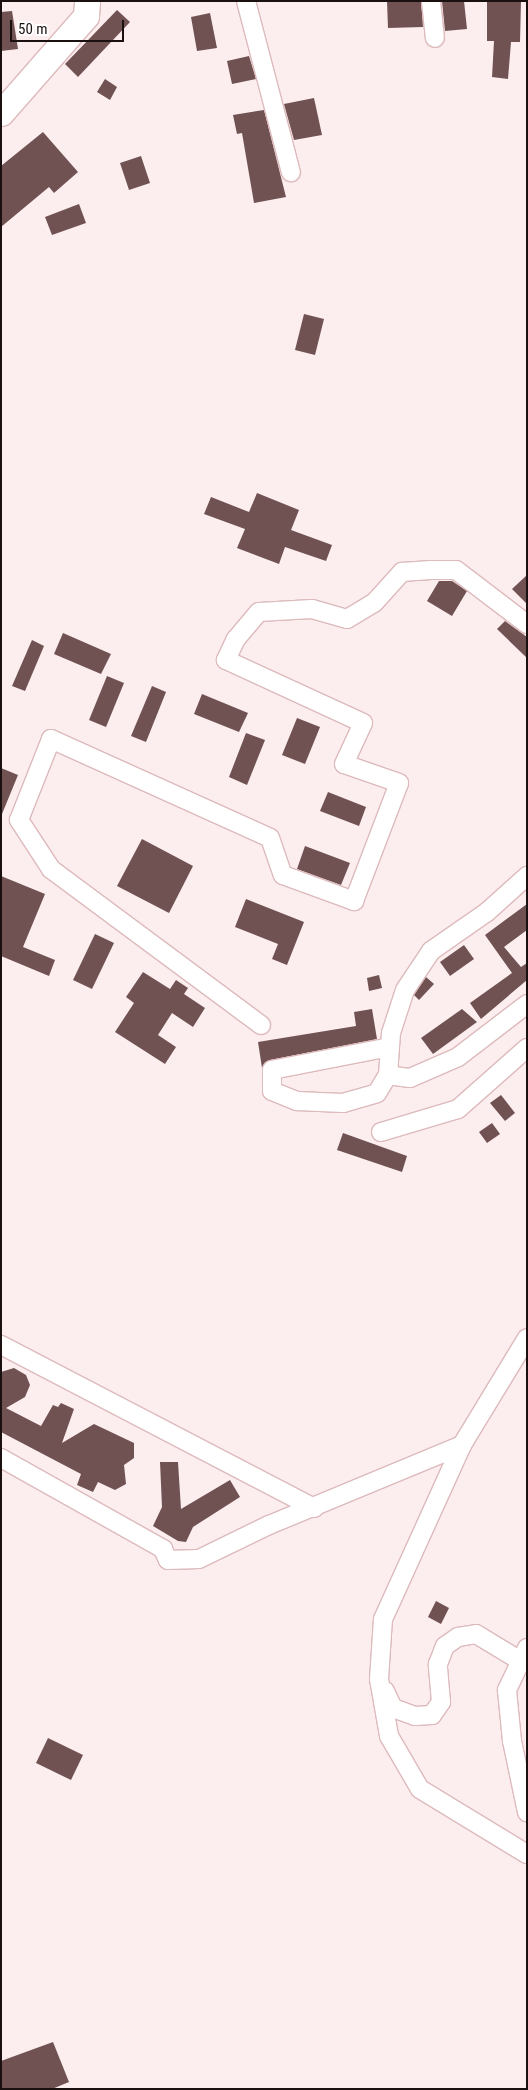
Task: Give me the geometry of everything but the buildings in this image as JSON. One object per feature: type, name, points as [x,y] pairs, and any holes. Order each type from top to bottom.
[{"type":"street","points":[[1,113],[86,16],[87,1]]},
{"type":"street","points":[[246,1],[291,172]]},
{"type":"street","points":[[431,1],[436,38]]},
{"type":"street","points":[[261,1024],[51,869],[18,820],[51,739],[270,838],[283,874],[354,901],[399,783],[344,764],[363,724],[226,660],[236,640],[259,612],[312,609],[347,619],[374,603],[402,572],[431,570],[456,570],[527,624]]},
{"type":"street","points":[[390,1047],[272,1070],[272,1092],[296,1101],[343,1103],[378,1093],[388,1075],[390,1047],[405,990],[431,951],[488,912],[527,876]]},
{"type":"street","points":[[388,1075],[410,1078],[458,1057],[527,1004]]},
{"type":"street","points":[[381,1132],[458,1109],[527,1048]]},
{"type":"street","points":[[527,1338],[462,1444],[382,1619],[379,1679],[390,1736],[420,1789],[527,1854]]},
{"type":"street","points":[[1,1345],[314,1508]]},
{"type":"street","points":[[1,1458],[163,1549],[168,1560],[200,1559],[462,1444]]},
{"type":"street","points":[[379,1679],[393,1708],[414,1716],[432,1715],[442,1702],[438,1664],[446,1646],[458,1637],[476,1634],[523,1654],[507,1690],[512,1741],[527,1812]]}]
